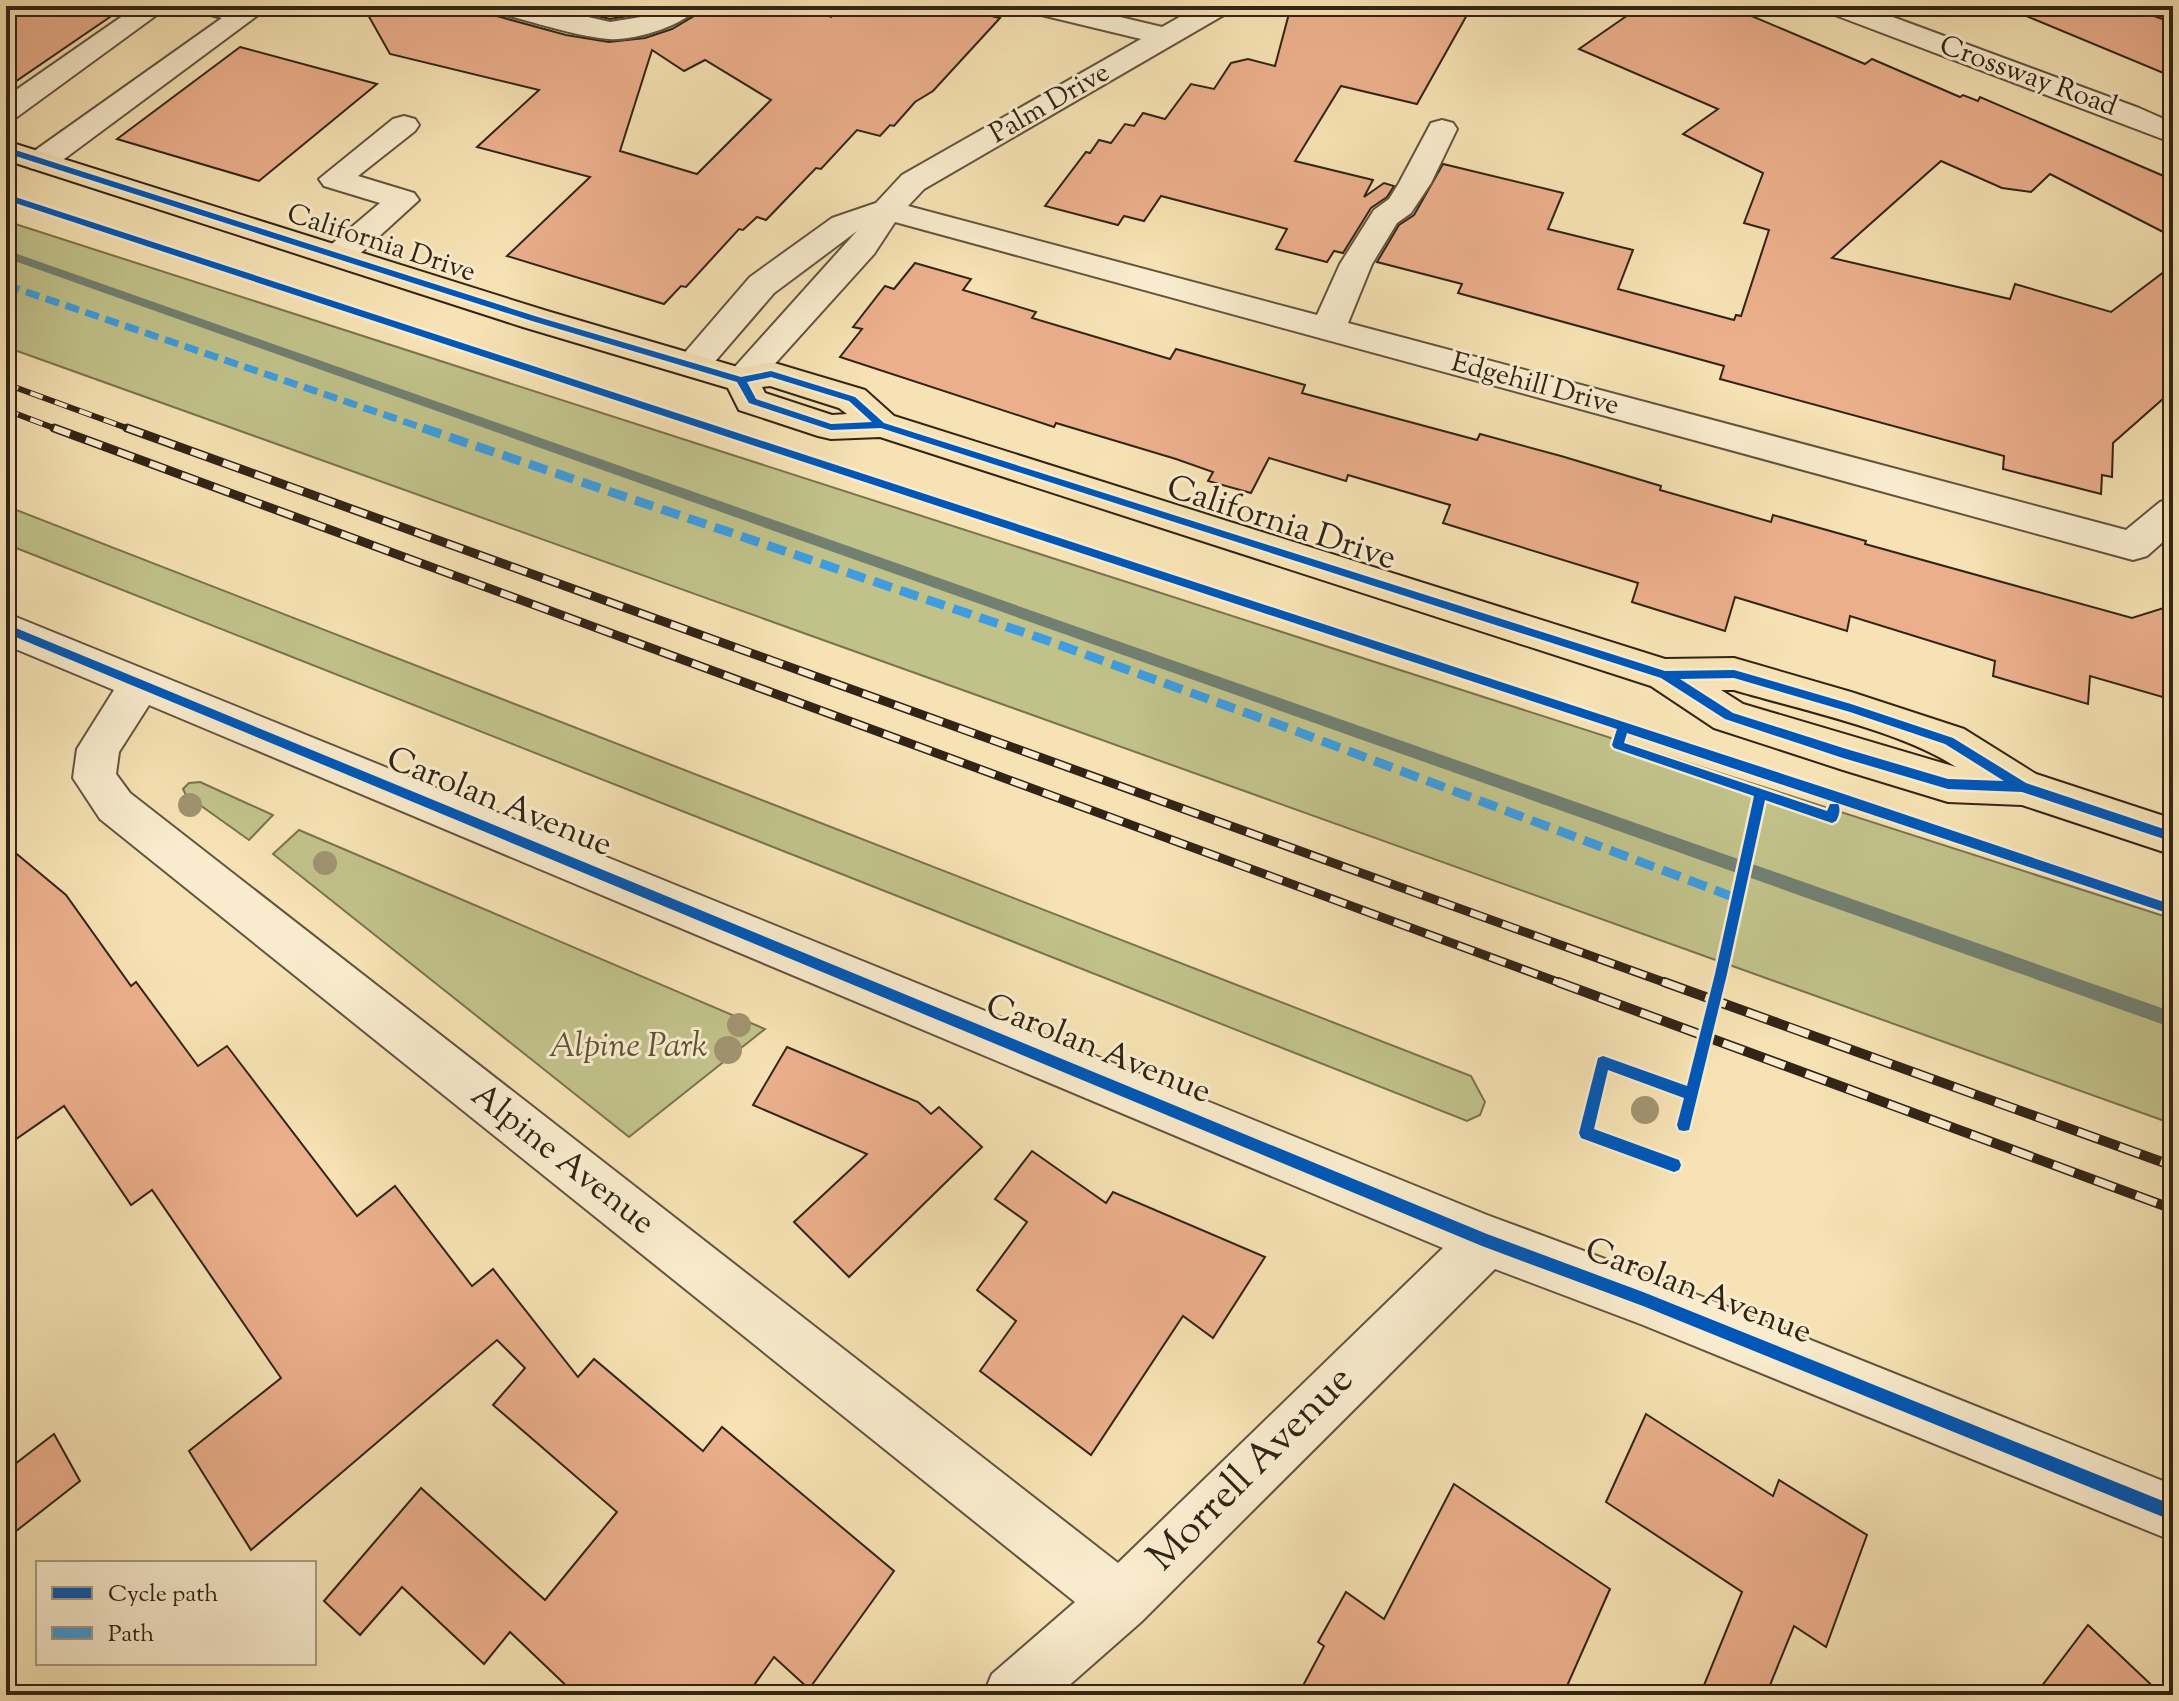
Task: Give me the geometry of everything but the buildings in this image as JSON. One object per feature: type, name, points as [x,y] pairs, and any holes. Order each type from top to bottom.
[{"type":"main road","name":"California Drive","points":[[6,150],[741,380],[752,401],[831,427],[881,425],[1665,675],[1729,716],[1843,753],[1948,784],[2022,787],[2173,837]]},
{"type":"street","points":[[6,111],[155,6]]},
{"type":"street","points":[[41,161],[244,15],[210,6]]},
{"type":"street","points":[[504,6],[610,31],[655,23],[685,6]]},
{"type":"street","points":[[1039,6],[1168,37]]},
{"type":"street","name":"Palm Drive","points":[[741,380],[863,247],[887,210],[913,182],[1219,6]]},
{"type":"street","name":"Crossway Road","points":[[1837,6],[2128,114],[2173,134]]},
{"type":"street","points":[[339,255],[403,200],[335,179],[404,125]]},
{"type":"street","points":[[1328,329],[1356,264],[1385,217],[1400,206],[1415,183],[1442,129]]},
{"type":"street","name":"Palm Drive","points":[[693,365],[762,285],[843,225],[887,210]]},
{"type":"street","name":"Edgehill Drive","points":[[887,210],[2133,546],[2173,512]]},
{"type":"street","name":"Carolan Avenue","points":[[6,628],[1487,1241],[1643,1299],[2173,1513]]},
{"type":"street","name":"Alpine Avenue","points":[[140,685],[98,749],[94,778],[115,806],[1120,1601]]},
{"type":"street","name":"Morrell Avenue","points":[[1013,1695],[1120,1601],[1487,1241]]},
{"type":"green space","points":[[6,221],[2173,919],[2173,1124],[6,347]]},
{"type":"green space","points":[[6,506],[1471,1076],[1485,1102],[1480,1115],[1467,1121],[6,544]]},
{"type":"green space","points":[[200,782],[273,815],[249,840],[186,795],[183,789],[189,783]]},
{"type":"green space","name":"Alpine Park","points":[[299,830],[765,1029],[629,1137],[273,854]]},
{"type":"waterway","points":[[6,254],[2173,1020]]},
{"type":"railway","points":[[6,384],[132,430]]},
{"type":"railway","points":[[6,410],[59,430]]},
{"type":"railway","points":[[54,428],[1563,984]]},
{"type":"railway","points":[[127,428],[1669,984]]},
{"type":"railway","points":[[1558,982],[2173,1209]]},
{"type":"railway","points":[[1664,982],[2173,1166]]},
{"type":"marked path","points":[[6,285],[1043,639],[1288,728],[1736,898]]},
{"type":"cycle path","points":[[6,150],[535,319],[741,380],[771,374],[852,399],[881,425]]},
{"type":"cycle path","points":[[6,197],[1835,796],[2173,910]]},
{"type":"cycle path","points":[[741,380],[752,401],[831,427],[881,425],[1665,675],[1729,716],[1843,753],[1948,784],[2022,787]]},
{"type":"cycle path","points":[[6,628],[1487,1241],[1643,1299],[2173,1513]]},
{"type":"cycle path","points":[[1665,675],[1734,674],[1851,708],[1949,741],[2022,787],[2173,837]]},
{"type":"cycle path","points":[[1623,728],[1618,745],[1832,818],[1834,807]]},
{"type":"cycle path","points":[[1684,1125],[1761,793]]},
{"type":"cycle path","points":[[1674,1165],[1586,1133],[1603,1062],[1691,1094]]}]
